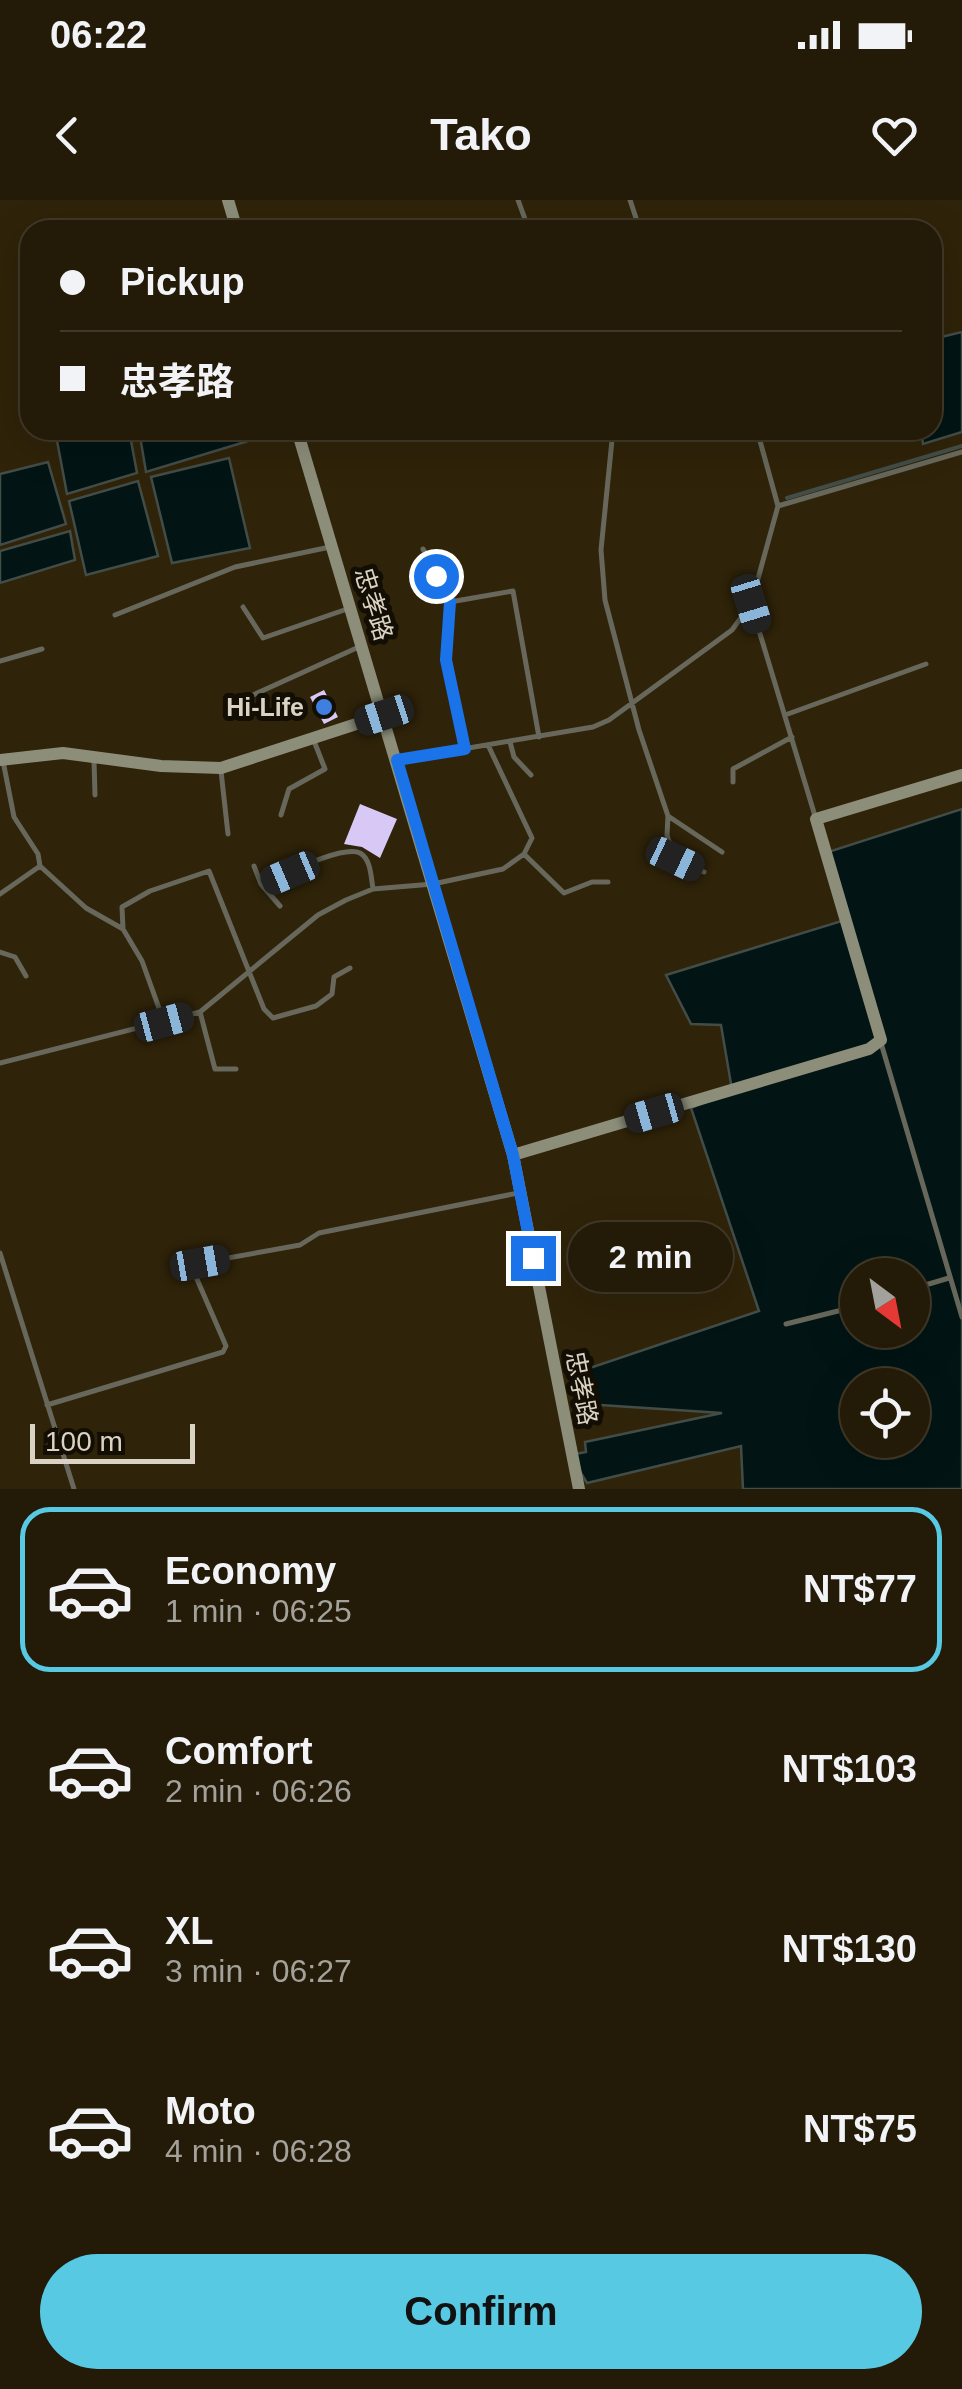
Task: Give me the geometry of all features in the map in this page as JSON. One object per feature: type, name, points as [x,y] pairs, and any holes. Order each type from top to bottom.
[{"type":"street","name":"忠孝路","points":[[300,440],[513,1155],[579,1489]]},
{"type":"street","points":[[1,760],[63,753],[220,768],[384,715]]},
{"type":"street","points":[[513,1155],[869,1050],[880,1040],[816,818],[962,775]]},
{"type":"lane","points":[[612,440],[601,550],[605,600],[668,816],[666,835],[675,859],[704,872]]},
{"type":"lane","points":[[397,760],[593,727],[708,651],[751,604],[778,506],[760,440]]},
{"type":"lane","points":[[778,506],[962,452]]},
{"type":"lane","points":[[115,615],[235,567],[332,546]]},
{"type":"lane","points":[[423,549],[450,602],[446,660],[465,749]]},
{"type":"lane","points":[[450,602],[513,591],[538,736]]},
{"type":"lane","points":[[751,604],[816,818]]},
{"type":"lane","points":[[243,607],[263,638],[352,608]]},
{"type":"lane","points":[[254,694],[363,644]]},
{"type":"lane","points":[[0,660],[42,649]]},
{"type":"lane","points":[[785,715],[926,664]]},
{"type":"lane","points":[[281,815],[290,789],[325,769],[313,738]]},
{"type":"lane","points":[[732,782],[733,769],[792,738]]},
{"type":"lane","points":[[510,742],[514,757],[531,775]]},
{"type":"lane","points":[[0,1063],[200,1012],[318,915],[374,889],[433,884],[503,868],[524,854],[532,838],[488,746]]},
{"type":"lane","points":[[94,758],[95,795]]},
{"type":"lane","points":[[1,760],[14,817],[38,854],[40,866],[86,908],[123,929]]},
{"type":"lane","points":[[220,768],[228,834]]},
{"type":"lane","points":[[668,816],[722,852]]},
{"type":"lane","points":[[262,884],[346,850],[362,854],[369,863],[374,889]]},
{"type":"lane","points":[[524,854],[564,893],[592,882],[608,882]]},
{"type":"lane","points":[[0,894],[40,866]]},
{"type":"lane","points":[[254,866],[262,884],[280,906]]},
{"type":"lane","points":[[164,1022],[142,962],[123,929],[122,907],[150,891],[208,871],[264,1009],[273,1018],[316,1006],[332,994],[334,977],[350,968]]},
{"type":"lane","points":[[0,952],[14,957],[26,976]]},
{"type":"lane","points":[[200,1012],[215,1070],[236,1070]]},
{"type":"lane","points":[[880,1040],[962,1317]]},
{"type":"lane","points":[[47,1405],[223,1352],[226,1346],[193,1270],[200,1263],[300,1245],[318,1233],[521,1192]]},
{"type":"lane","points":[[0,1253],[74,1489]]},
{"type":"lane","points":[[930,1284],[949,1278]]},
{"type":"lane","points":[[786,1324],[840,1310]]},
{"type":"shaded area","points":[[962,332],[962,432],[942,438],[942,337]]},
{"type":"shaded area","points":[[57,440],[131,440],[137,473],[67,494]]},
{"type":"shaded area","points":[[141,440],[251,440],[146,472]]},
{"type":"shaded area","points":[[229,458],[250,548],[172,563],[151,477]]},
{"type":"shaded area","points":[[48,462],[66,524],[0,545],[0,474]]},
{"type":"shaded area","points":[[138,481],[158,556],[86,575],[69,501]]},
{"type":"shaded area","points":[[70,531],[75,560],[0,583],[0,551]]},
{"type":"shaded area","points":[[962,809],[962,1489],[743,1489],[741,1446],[587,1483],[570,1455],[586,1452],[585,1442],[722,1413],[585,1404],[575,1373],[759,1311],[691,1108],[732,1090],[721,1025],[691,1024],[666,975],[842,921],[825,853]]},
{"type":"building","name":"Hi-Life","points":[[324,690],[338,717],[324,724],[310,697]]},
{"type":"building","points":[[360,804],[397,819],[380,858],[362,847],[344,844]]},
{"type":"waterway","points":[[787,498],[962,446]]},
{"type":"place","name":"Hi-Life","points":[[324,707]]},
{"type":"route","points":[[436,576],[450,602],[446,660],[465,749],[397,760],[513,1155],[533,1258]]}]
